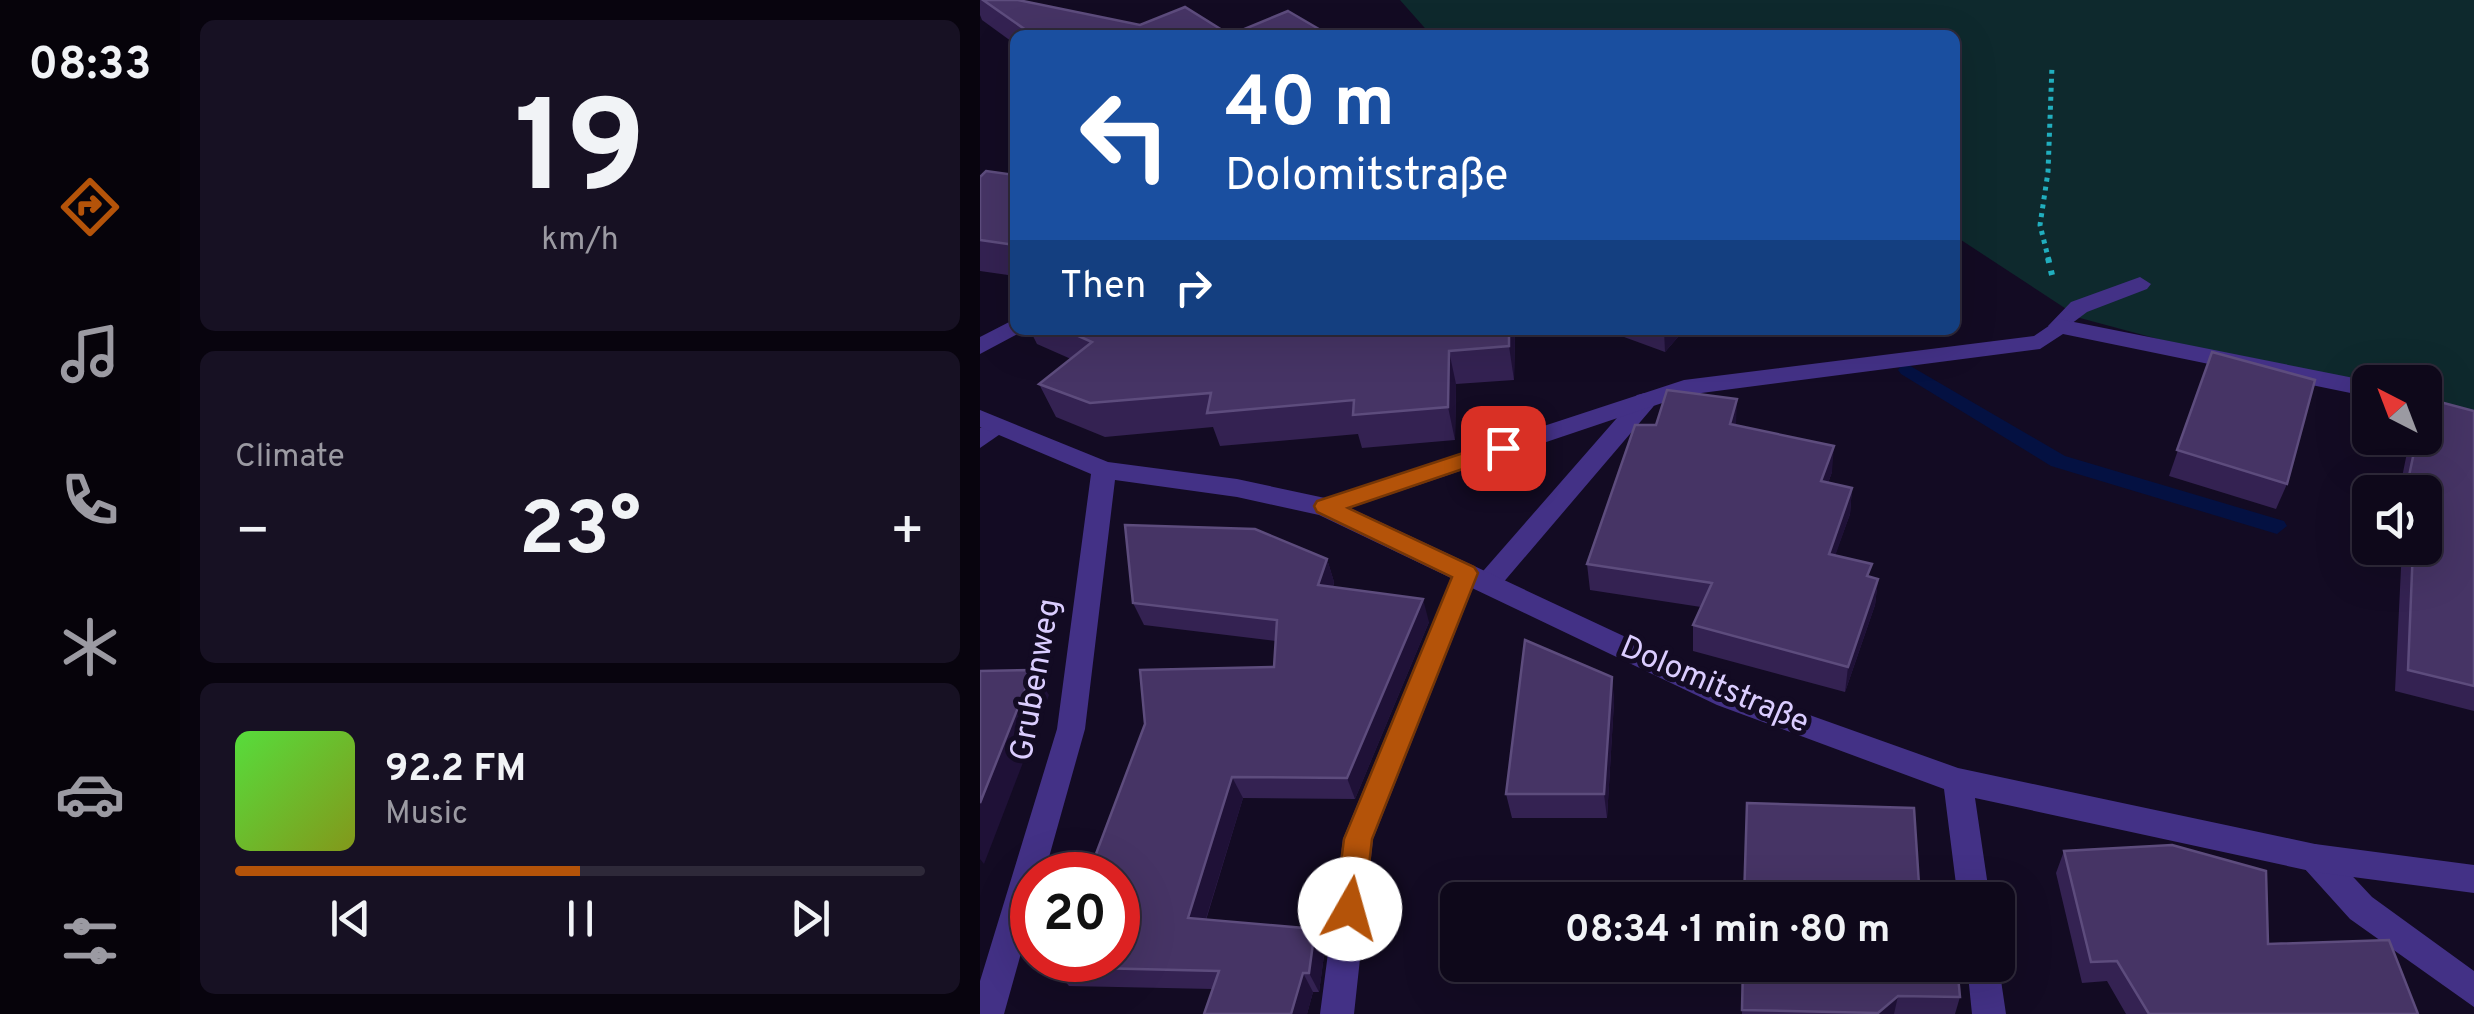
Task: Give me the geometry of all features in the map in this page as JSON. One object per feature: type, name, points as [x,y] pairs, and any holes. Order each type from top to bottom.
[{"type":"street","points":[[1326,506],[1684,388],[2040,342],[2080,307],[2140,284]]},
{"type":"street","points":[[2059,326],[2352,385]]},
{"type":"street","points":[[980,347],[1010,329]]},
{"type":"street","points":[[1337,1014],[1358,839],[1477,579],[1644,401]]},
{"type":"street","name":"Dolomitstraße","points":[[986,428],[1104,470],[1237,488],[1326,506],[1727,697],[1958,781],[2315,858],[2474,880]]},
{"type":"street","name":"Grubenweg","points":[[987,1014],[1070,729],[1104,470]]},
{"type":"street","points":[[1958,781],[1972,882]]},
{"type":"street","points":[[2315,858],[2360,908],[2474,991]]},
{"type":"street","points":[[1985,982],[1990,1014]]},
{"type":"path","points":[[2052,66],[2048,172],[2040,225],[2059,326]]},
{"type":"green space","points":[[1400,0],[2474,0],[2474,424],[2442,416],[2442,365],[2352,365],[2352,391],[2080,318],[1960,239],[1960,30],[1427,30]]},
{"type":"building","points":[[983,0],[1018,0],[1140,25],[1185,7],[1222,30],[1026,30]]},
{"type":"building","points":[[1288,11],[1320,30],[1242,30]]},
{"type":"building","points":[[986,171],[1010,174],[1010,244],[980,240],[980,177]]},
{"type":"building","points":[[1076,335],[1509,335],[1509,346],[1449,351],[1448,407],[1353,415],[1354,400],[1207,413],[1211,393],[1090,403],[1039,384],[1092,342]]},
{"type":"building","points":[[2212,352],[2315,380],[2287,484],[2177,450]]},
{"type":"building","points":[[1667,390],[1737,399],[1730,424],[1834,446],[1821,481],[1852,488],[1829,554],[1872,564],[1867,576],[1878,579],[1848,667],[1693,625],[1712,583],[1587,564],[1635,425],[1656,425]]},
{"type":"building","points":[[2442,403],[2474,411],[2474,686],[2408,670],[2412,565],[2442,565],[2442,475],[2409,475],[2413,455],[2442,455]]},
{"type":"building","points":[[1125,525],[1255,529],[1327,559],[1318,585],[1423,599],[1347,778],[1232,777],[1188,918],[1315,929],[1309,973],[1303,973],[1291,1014],[1204,1014],[1219,971],[1140,969],[1140,852],[1097,852],[1145,724],[1140,670],[1274,667],[1277,620],[1133,603]]},
{"type":"building","points":[[1525,640],[1612,677],[1604,794],[1506,794]]},
{"type":"building","points":[[1033,670],[980,803],[980,671]]},
{"type":"building","points":[[1747,803],[1914,808],[1919,882],[1745,882]]},
{"type":"building","points":[[2172,845],[2266,871],[2268,944],[2389,940],[2418,1014],[2149,1014],[2117,961],[2091,962],[2064,851]]},
{"type":"building","points":[[1743,982],[1959,982],[1960,997],[1898,996],[1878,1013],[1742,1010]]},
{"type":"waterway","points":[[1907,370],[2058,461],[2277,526]]},
{"type":"route","points":[[1350,909],[1358,839],[1466,573],[1326,506],[1503,448]]}]
